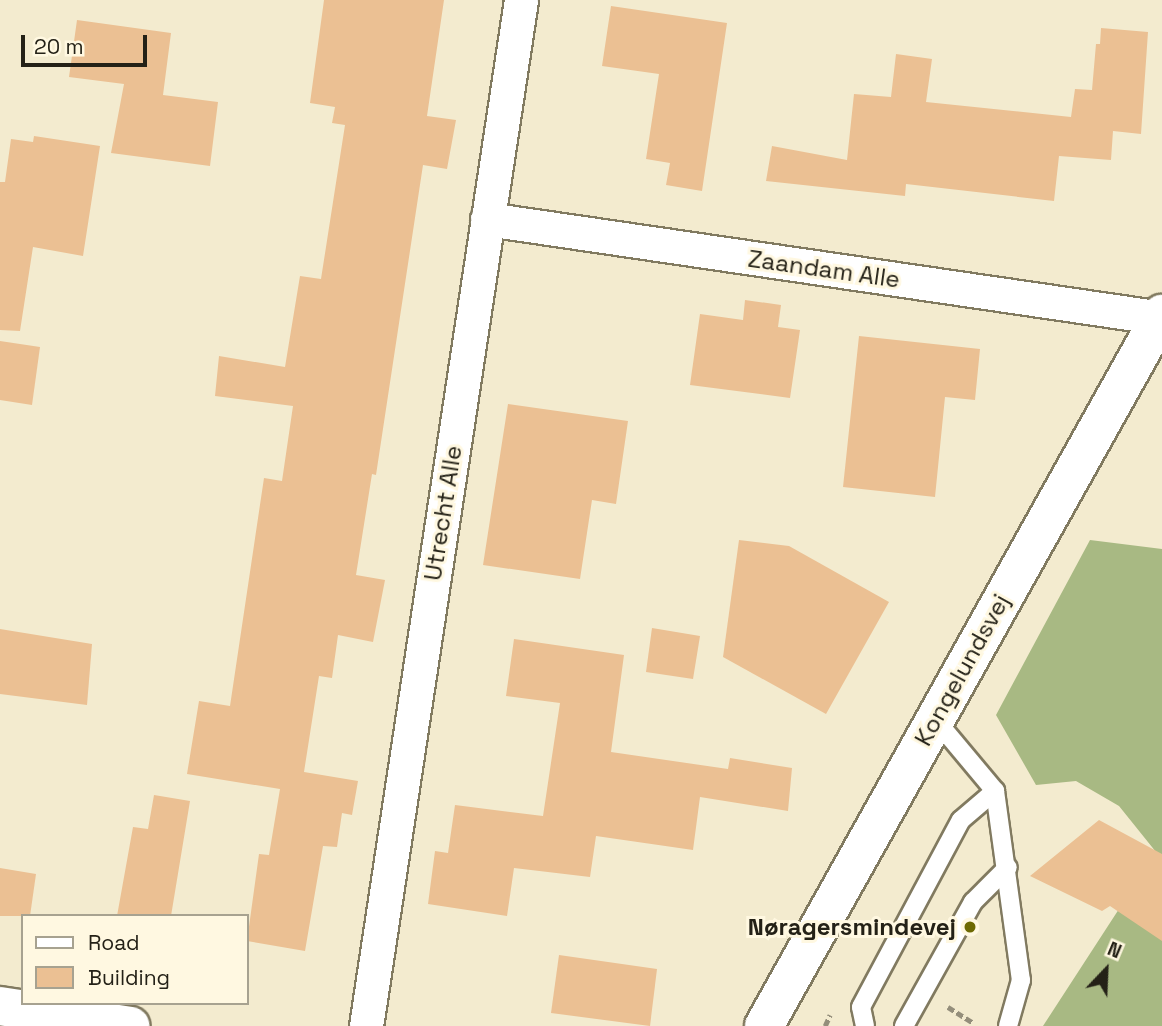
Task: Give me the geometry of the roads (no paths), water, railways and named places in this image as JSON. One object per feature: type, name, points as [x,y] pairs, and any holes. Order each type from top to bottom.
[{"type":"street","name":"Utrecht Alle","points":[[366,1026],[521,0]]},
{"type":"street","name":"Zaandam Alle","points":[[487,219],[1161,316]]},
{"type":"street","name":"Kongelundsvej","points":[[764,1026],[1161,316]]},
{"type":"street","points":[[0,1006],[130,1026]]},
{"type":"lane","points":[[934,718],[995,791],[1008,867],[1021,979],[1008,1026]]},
{"type":"lane","points":[[865,1026],[861,1007],[961,820],[995,791]]},
{"type":"lane","points":[[904,1026],[973,902],[1008,867]]},
{"type":"place","name":"Nøragersmindevej","points":[[970,927]]}]
